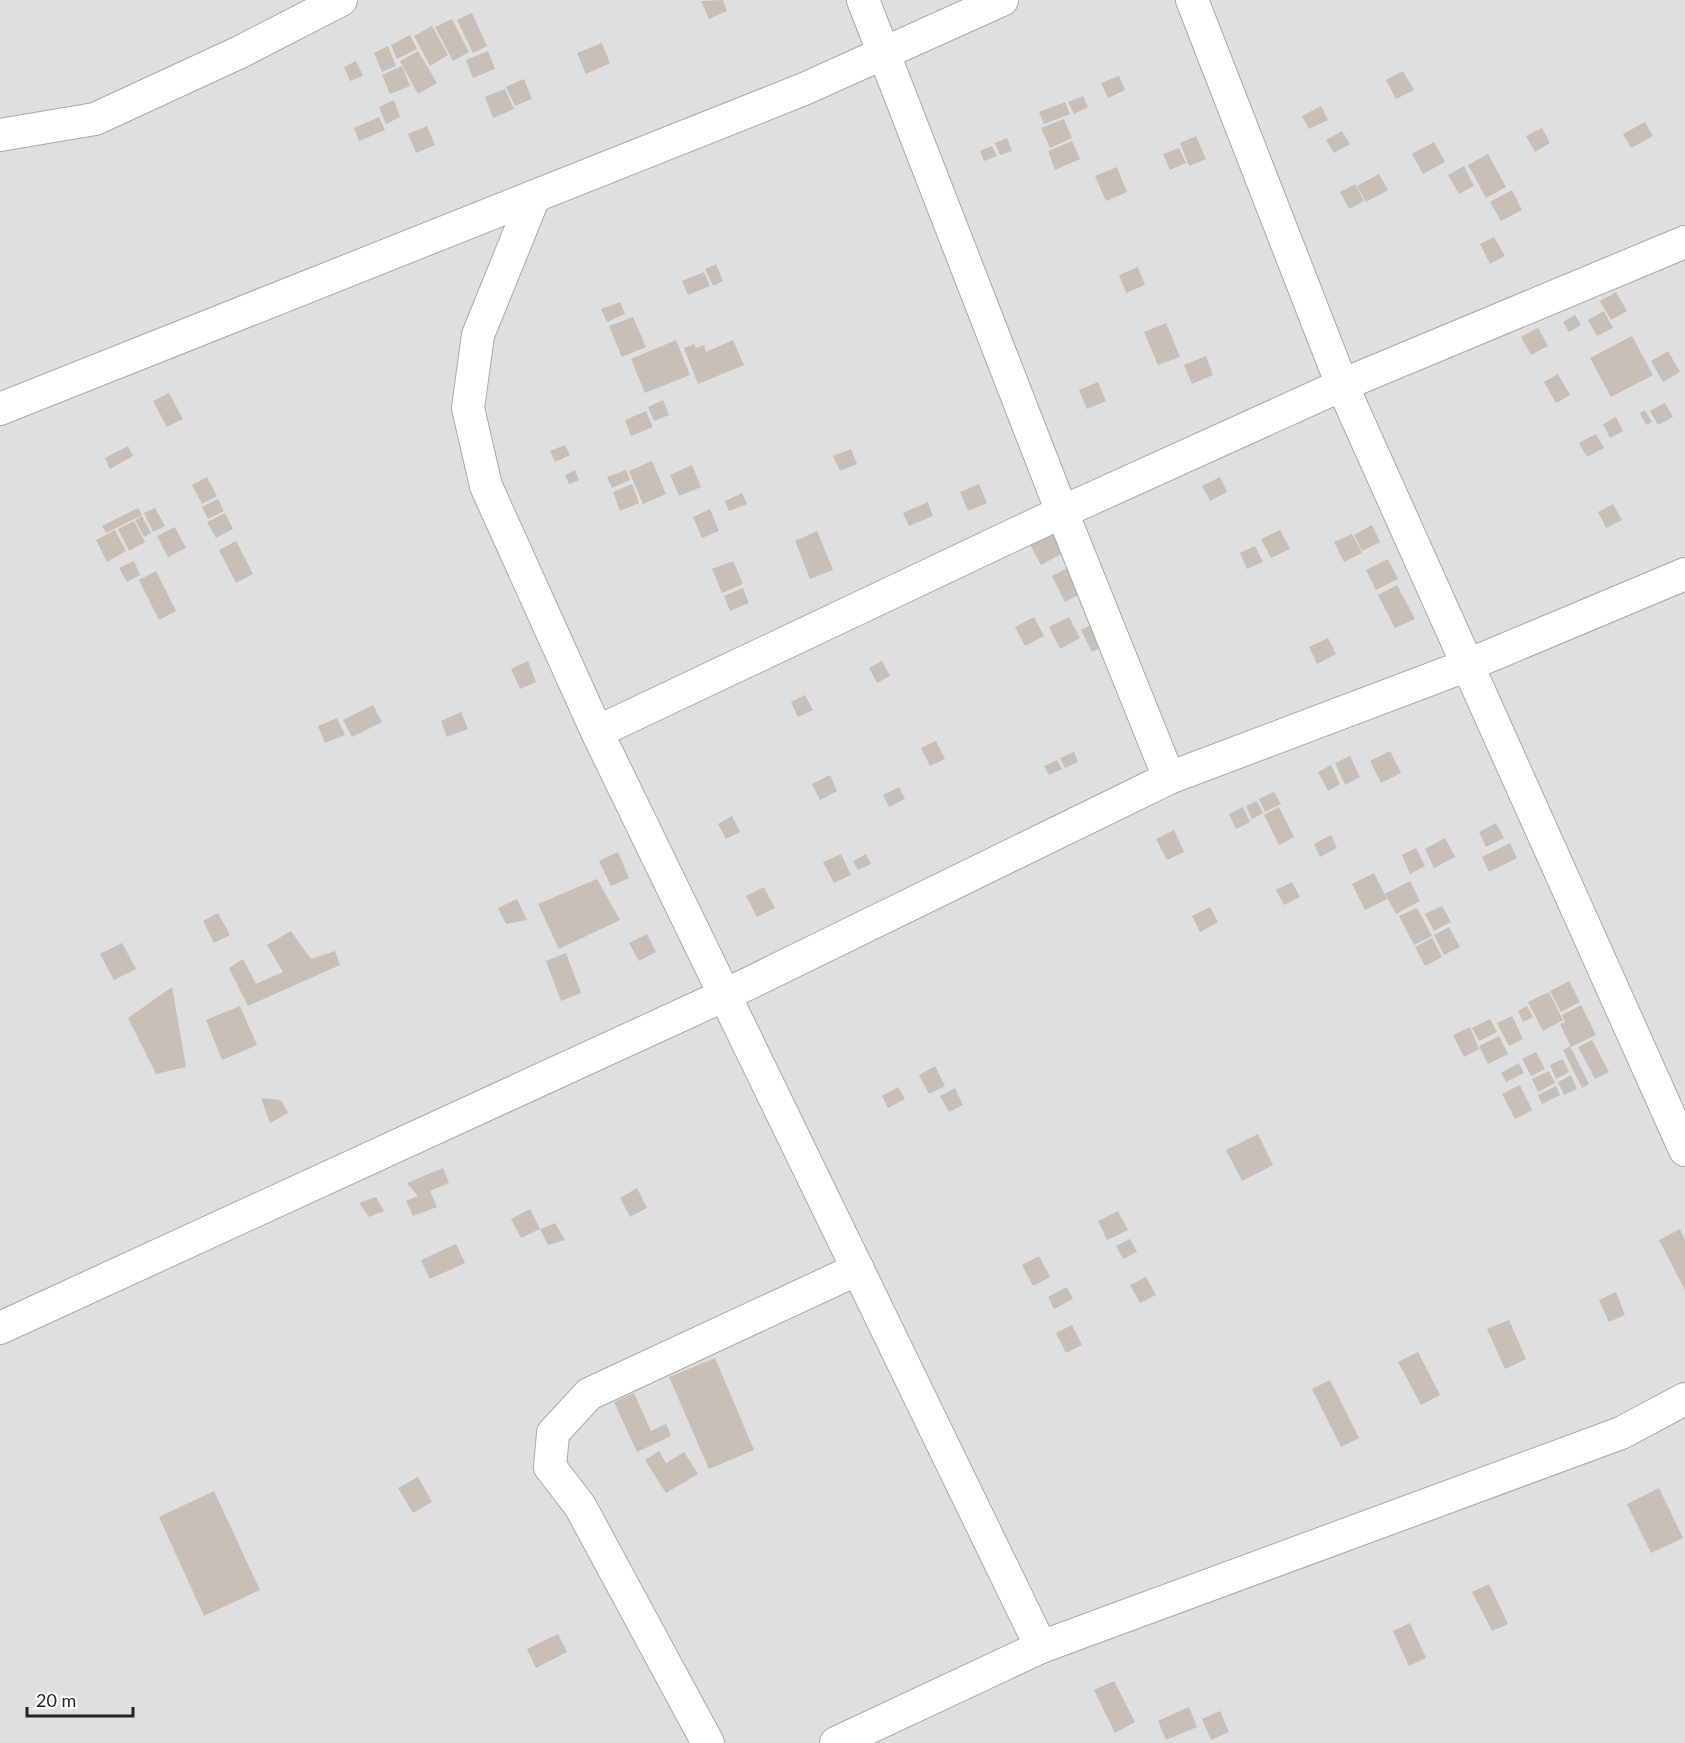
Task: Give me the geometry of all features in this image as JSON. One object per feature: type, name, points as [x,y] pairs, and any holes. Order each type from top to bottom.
[{"type":"street","points":[[0,135],[96,119],[240,52],[341,0]]},
{"type":"street","points":[[863,0],[1062,512],[1169,778]]},
{"type":"street","points":[[0,409],[804,89],[1002,0]]},
{"type":"street","points":[[1192,0],[1342,385],[1685,1150]]},
{"type":"street","points":[[534,197],[478,335],[468,408],[486,486],[597,732],[1041,1647]]},
{"type":"street","points":[[597,732],[1062,512],[1342,385],[1685,242]]},
{"type":"street","points":[[0,1328],[725,995],[1169,778],[1468,665],[1685,574]]},
{"type":"street","points":[[708,1743],[580,1506],[550,1467],[553,1433],[590,1394],[858,1269]]},
{"type":"street","points":[[836,1743],[1041,1647],[1621,1432],[1685,1399]]},
{"type":"shaded area","points":[[0,0],[1685,0],[1685,1743],[0,1743]]},
{"type":"building","points":[[723,0],[727,11],[709,19],[701,1]]},
{"type":"building","points":[[472,13],[487,46],[473,53],[457,20]]},
{"type":"building","points":[[452,19],[469,52],[453,61],[435,27]]},
{"type":"building","points":[[432,26],[448,55],[430,66],[414,36]]},
{"type":"building","points":[[410,35],[417,49],[397,59],[391,45]]},
{"type":"building","points":[[602,43],[610,63],[586,74],[577,53]]},
{"type":"building","points":[[388,46],[396,66],[382,72],[374,53]]},
{"type":"building","points":[[418,51],[437,83],[418,94],[400,61]]},
{"type":"building","points":[[488,51],[495,69],[473,78],[466,60]]},
{"type":"building","points":[[356,61],[363,76],[350,81],[344,67]]},
{"type":"building","points":[[402,66],[410,86],[390,94],[382,75]]},
{"type":"building","points":[[1403,71],[1414,90],[1396,99],[1386,80]]},
{"type":"building","points":[[1119,76],[1125,90],[1108,98],[1101,83]]},
{"type":"building","points":[[524,79],[532,99],[515,106],[506,87]]},
{"type":"building","points":[[505,89],[514,109],[493,118],[485,97]]},
{"type":"building","points":[[1083,96],[1088,107],[1074,114],[1068,102]]},
{"type":"building","points":[[394,100],[400,117],[386,124],[379,107]]},
{"type":"building","points":[[1065,102],[1070,114],[1044,124],[1039,112]]},
{"type":"building","points":[[1321,106],[1328,120],[1309,129],[1302,116]]},
{"type":"building","points":[[379,117],[385,130],[359,141],[354,128]]},
{"type":"building","points":[[1064,119],[1072,138],[1050,148],[1041,128]]},
{"type":"building","points":[[1645,122],[1653,136],[1631,148],[1623,134]]},
{"type":"building","points":[[427,126],[435,145],[416,153],[408,134]]},
{"type":"building","points":[[1542,128],[1550,143],[1535,152],[1526,136]]},
{"type":"building","points":[[1342,131],[1350,144],[1334,153],[1326,140]]},
{"type":"building","points":[[1196,136],[1206,159],[1189,166],[1180,143]]},
{"type":"building","points":[[1007,138],[1012,151],[1000,155],[995,143]]},
{"type":"building","points":[[1072,141],[1080,159],[1055,170],[1048,151]]},
{"type":"building","points":[[1434,142],[1445,162],[1423,174],[1412,154]]},
{"type":"building","points":[[992,146],[997,156],[984,161],[980,151]]},
{"type":"building","points":[[1179,148],[1186,163],[1170,170],[1163,154]]},
{"type":"building","points":[[1488,154],[1506,187],[1486,198],[1468,165]]},
{"type":"building","points":[[1464,166],[1474,186],[1459,194],[1448,175]]},
{"type":"building","points":[[1117,167],[1127,192],[1106,201],[1095,176]]},
{"type":"building","points":[[1379,174],[1388,190],[1366,202],[1357,186]]},
{"type":"building","points":[[1355,184],[1364,201],[1349,209],[1340,192]]},
{"type":"building","points":[[1512,190],[1522,210],[1501,221],[1490,202]]},
{"type":"building","points":[[1494,237],[1505,256],[1490,264],[1480,244]]},
{"type":"building","points":[[716,264],[723,281],[713,286],[705,269]]},
{"type":"building","points":[[1138,267],[1145,285],[1126,293],[1119,275]]},
{"type":"building","points":[[704,272],[710,286],[688,295],[682,281]]},
{"type":"building","points":[[1616,292],[1627,311],[1611,320],[1600,301]]},
{"type":"building","points":[[620,302],[625,314],[607,322],[601,309]]},
{"type":"building","points":[[1604,311],[1613,328],[1597,336],[1588,320]]},
{"type":"building","points":[[1575,315],[1581,325],[1569,332],[1563,322]]},
{"type":"building","points":[[633,317],[646,347],[622,357],[609,326]]},
{"type":"building","points":[[1166,323],[1180,357],[1158,365],[1144,332]]},
{"type":"building","points":[[1538,328],[1548,346],[1531,355],[1521,337]]},
{"type":"building","points":[[1632,336],[1653,375],[1611,397],[1590,358]]},
{"type":"building","points":[[676,340],[690,375],[645,393],[631,359]]},
{"type":"building","points":[[733,340],[744,365],[698,384],[684,348],[694,344],[696,348],[704,345],[706,352]]},
{"type":"building","points":[[1668,351],[1680,372],[1663,382],[1651,361]]},
{"type":"building","points":[[1206,356],[1213,375],[1192,384],[1184,365]]},
{"type":"building","points":[[1558,374],[1570,395],[1556,403],[1544,382]]},
{"type":"building","points":[[1098,382],[1106,401],[1087,409],[1079,390]]},
{"type":"building","points":[[169,393],[183,419],[167,427],[153,401]]},
{"type":"building","points":[[663,400],[669,415],[654,421],[648,407]]},
{"type":"building","points":[[1665,403],[1673,417],[1658,425],[1650,411]]},
{"type":"building","points":[[1645,410],[1652,422],[1646,425],[1640,413]]},
{"type":"building","points":[[646,411],[653,427],[631,436],[625,420]]},
{"type":"building","points":[[1616,417],[1623,431],[1610,438],[1603,424]]},
{"type":"building","points":[[1596,434],[1604,448],[1587,457],[1579,443]]},
{"type":"building","points":[[565,445],[570,455],[555,462],[550,451]]},
{"type":"building","points":[[128,446],[133,456],[110,469],[105,458]]},
{"type":"building","points":[[851,449],[857,464],[840,471],[833,456]]},
{"type":"building","points":[[652,461],[666,494],[643,504],[629,471]]},
{"type":"building","points":[[692,465],[701,487],[679,496],[670,475]]},
{"type":"building","points":[[575,470],[579,480],[569,484],[565,475]]},
{"type":"building","points":[[626,470],[630,480],[612,488],[607,477]]},
{"type":"building","points":[[207,477],[217,496],[202,504],[192,485]]},
{"type":"building","points":[[1220,477],[1227,492],[1210,501],[1202,486]]},
{"type":"building","points":[[632,484],[639,503],[620,511],[613,492]]},
{"type":"building","points":[[979,484],[987,503],[968,511],[960,492]]},
{"type":"building","points":[[742,493],[747,504],[729,511],[725,501]]},
{"type":"building","points":[[218,499],[224,511],[208,519],[202,507]]},
{"type":"building","points":[[928,502],[933,516],[909,526],[903,513]]},
{"type":"building","points":[[1613,504],[1622,520],[1606,528],[1598,512]]},
{"type":"building","points":[[138,508],[142,515],[106,533],[102,526]]},
{"type":"building","points":[[155,508],[165,526],[153,532],[144,513]]},
{"type":"building","points":[[710,509],[719,531],[702,538],[693,517]]},
{"type":"building","points":[[225,513],[233,529],[216,538],[207,522]]},
{"type":"building","points":[[142,516],[151,533],[144,537],[135,520]]},
{"type":"building","points":[[134,521],[145,542],[129,551],[118,529]]},
{"type":"building","points":[[1372,525],[1380,542],[1362,551],[1354,535]]},
{"type":"building","points":[[1048,526],[1063,553],[1041,565],[1026,537]]},
{"type":"building","points":[[175,527],[186,548],[168,557],[157,536]]},
{"type":"building","points":[[115,530],[126,551],[107,562],[96,540]]},
{"type":"building","points":[[1280,530],[1290,549],[1271,558],[1261,539]]},
{"type":"building","points":[[817,531],[833,570],[810,579],[795,541]]},
{"type":"building","points":[[1352,534],[1362,553],[1344,562],[1334,542]]},
{"type":"building","points":[[236,541],[253,574],[236,583],[219,550]]},
{"type":"building","points":[[1255,546],[1263,562],[1247,569],[1240,553]]},
{"type":"building","points":[[1388,559],[1398,579],[1376,590],[1366,570]]},
{"type":"building","points":[[134,561],[140,575],[127,582],[119,568]]},
{"type":"building","points":[[733,561],[743,584],[722,593],[712,569]]},
{"type":"building","points":[[1069,567],[1082,593],[1065,602],[1052,576]]},
{"type":"building","points":[[156,571],[176,611],[159,620],[139,580]]},
{"type":"building","points":[[1397,585],[1415,619],[1395,628],[1378,595]]},
{"type":"building","points":[[743,588],[749,603],[730,611],[724,596]]},
{"type":"building","points":[[1034,617],[1044,636],[1025,646],[1015,627]]},
{"type":"building","points":[[1069,617],[1080,638],[1060,649],[1049,627]]},
{"type":"building","points":[[1093,624],[1104,645],[1092,652],[1081,630]]},
{"type":"building","points":[[1328,638],[1336,654],[1317,664],[1309,647]]},
{"type":"building","points":[[528,661],[536,682],[520,689],[511,669]]},
{"type":"building","points":[[882,661],[890,676],[877,683],[869,668]]},
{"type":"building","points":[[805,695],[813,710],[798,717],[791,702]]},
{"type":"building","points":[[373,705],[382,722],[352,737],[343,720]]},
{"type":"building","points":[[461,712],[468,729],[447,737],[441,721]]},
{"type":"building","points":[[337,718],[345,735],[325,743],[318,726]]},
{"type":"building","points":[[936,741],[945,759],[930,766],[921,748]]},
{"type":"building","points":[[1390,751],[1401,773],[1381,783],[1370,761]]},
{"type":"building","points":[[1074,752],[1078,762],[1065,768],[1060,758]]},
{"type":"building","points":[[1350,756],[1360,777],[1345,785],[1335,763]]},
{"type":"building","points":[[1057,760],[1062,769],[1049,775],[1044,766]]},
{"type":"building","points":[[1331,765],[1340,784],[1328,791],[1318,772]]},
{"type":"building","points":[[830,775],[837,791],[820,800],[812,784]]},
{"type":"building","points":[[899,787],[905,799],[889,807],[883,795]]},
{"type":"building","points":[[1274,792],[1281,804],[1265,812],[1259,799]]},
{"type":"building","points":[[1257,801],[1263,813],[1252,819],[1246,806]]},
{"type":"building","points":[[1243,807],[1250,822],[1236,829],[1229,814]]},
{"type":"building","points":[[1279,807],[1294,837],[1279,845],[1264,815]]},
{"type":"building","points":[[732,816],[740,832],[726,839],[718,824]]},
{"type":"building","points":[[1496,823],[1504,838],[1486,847],[1479,832]]},
{"type":"building","points":[[1174,830],[1184,852],[1167,860],[1156,839]]},
{"type":"building","points":[[1331,835],[1337,848],[1320,857],[1314,844]]},
{"type":"building","points":[[1445,838],[1455,857],[1434,868],[1425,849]]},
{"type":"building","points":[[1510,843],[1517,858],[1489,872],[1482,857]]},
{"type":"building","points":[[1416,848],[1425,866],[1410,874],[1402,855]]},
{"type":"building","points":[[618,852],[629,878],[611,886],[599,861]]},
{"type":"building","points":[[841,854],[851,875],[834,883],[823,862]]},
{"type":"building","points":[[866,854],[871,864],[858,870],[853,861]]},
{"type":"building","points":[[1374,873],[1387,899],[1365,910],[1352,884]]},
{"type":"building","points":[[597,879],[620,920],[559,949],[538,904]]},
{"type":"building","points":[[1410,881],[1420,901],[1396,914],[1385,894]]},
{"type":"building","points":[[1292,882],[1300,897],[1284,905],[1276,890]]},
{"type":"building","points":[[764,887],[775,908],[757,917],[746,896]]},
{"type":"building","points":[[517,899],[527,920],[506,924],[498,908]]},
{"type":"building","points":[[1442,906],[1451,922],[1434,931],[1425,914]]},
{"type":"building","points":[[1210,907],[1218,922],[1200,932],[1192,916]]},
{"type":"building","points":[[1417,908],[1432,936],[1414,945],[1399,916]]},
{"type":"building","points":[[218,913],[230,935],[214,943],[203,921]]},
{"type":"building","points":[[1449,927],[1460,947],[1444,955],[1434,935]]},
{"type":"building","points":[[291,931],[311,959],[335,951],[340,965],[248,1006],[229,968],[243,959],[256,984],[283,972],[267,945]]},
{"type":"building","points":[[647,934],[656,952],[639,961],[629,943]]},
{"type":"building","points":[[1432,938],[1442,957],[1425,966],[1415,947]]},
{"type":"building","points":[[122,943],[136,969],[114,980],[100,954]]},
{"type":"building","points":[[566,953],[581,993],[561,1001],[546,961]]},
{"type":"building","points":[[1569,981],[1580,1002],[1561,1012],[1550,991]]},
{"type":"building","points":[[172,987],[186,1067],[156,1074],[128,1018]]},
{"type":"building","points":[[1549,992],[1563,1020],[1543,1031],[1528,1002]]},
{"type":"building","points":[[1581,1005],[1596,1035],[1571,1047],[1560,1024],[1565,1022],[1562,1015]]},
{"type":"building","points":[[240,1006],[257,1045],[222,1060],[206,1020]]},
{"type":"building","points":[[1527,1006],[1533,1017],[1523,1022],[1518,1011]]},
{"type":"building","points":[[1512,1016],[1523,1039],[1509,1046],[1497,1023]]},
{"type":"building","points":[[1490,1019],[1497,1032],[1479,1041],[1472,1028]]},
{"type":"building","points":[[1470,1027],[1479,1049],[1464,1057],[1453,1035]]},
{"type":"building","points":[[1499,1036],[1508,1054],[1488,1064],[1479,1046]]},
{"type":"building","points":[[1592,1040],[1609,1072],[1595,1079],[1578,1047]]},
{"type":"building","points":[[1570,1046],[1589,1084],[1582,1088],[1563,1050]]},
{"type":"building","points":[[1536,1052],[1545,1069],[1531,1076],[1522,1059]]},
{"type":"building","points":[[1563,1059],[1569,1072],[1556,1079],[1550,1065]]},
{"type":"building","points":[[1519,1063],[1524,1073],[1506,1082],[1501,1073]]},
{"type":"building","points":[[935,1066],[945,1086],[929,1094],[919,1075]]},
{"type":"building","points":[[1549,1071],[1555,1083],[1538,1092],[1532,1079]]},
{"type":"building","points":[[1571,1075],[1577,1089],[1564,1095],[1558,1082]]},
{"type":"building","points":[[1520,1085],[1532,1110],[1515,1119],[1502,1094]]},
{"type":"building","points":[[1556,1086],[1560,1095],[1542,1104],[1538,1095]]},
{"type":"building","points":[[898,1087],[905,1099],[888,1108],[882,1096]]},
{"type":"building","points":[[955,1088],[963,1105],[949,1112],[940,1096]]},
{"type":"building","points":[[261,1098],[281,1100],[288,1113],[270,1123]]},
{"type":"building","points":[[1258,1134],[1273,1165],[1242,1181],[1226,1150]]},
{"type":"building","points":[[443,1168],[449,1183],[430,1191],[437,1207],[413,1216],[406,1201],[418,1196],[407,1183]]},
{"type":"building","points":[[637,1188],[647,1208],[630,1217],[620,1198]]},
{"type":"building","points":[[376,1197],[384,1211],[369,1217],[359,1203]]},
{"type":"building","points":[[530,1209],[540,1229],[521,1238],[511,1219]]},
{"type":"building","points":[[1118,1211],[1128,1230],[1107,1240],[1098,1221]]},
{"type":"building","points":[[555,1223],[565,1240],[548,1245],[540,1229]]},
{"type":"building","points":[[1680,1229],[1685,1240],[1685,1290],[1659,1240]]},
{"type":"building","points":[[1130,1239],[1137,1252],[1123,1259],[1116,1246]]},
{"type":"building","points":[[456,1244],[465,1263],[430,1279],[421,1260]]},
{"type":"building","points":[[1039,1256],[1050,1277],[1033,1286],[1022,1265]]},
{"type":"building","points":[[1146,1277],[1156,1295],[1140,1303],[1130,1285]]},
{"type":"building","points":[[1067,1287],[1073,1299],[1054,1309],[1048,1297]]},
{"type":"building","points":[[1616,1292],[1625,1315],[1609,1322],[1599,1300]]},
{"type":"building","points":[[1509,1320],[1526,1359],[1505,1369],[1487,1329]]},
{"type":"building","points":[[1072,1325],[1082,1345],[1066,1353],[1056,1333]]},
{"type":"building","points":[[1418,1352],[1440,1395],[1421,1405],[1398,1362]]},
{"type":"building","points":[[715,1358],[754,1450],[709,1469],[669,1377]]},
{"type":"building","points":[[1330,1380],[1359,1438],[1341,1447],[1312,1389]]},
{"type":"building","points":[[634,1393],[651,1431],[666,1424],[671,1436],[637,1452],[614,1402]]},
{"type":"building","points":[[659,1451],[666,1463],[684,1452],[698,1474],[666,1493],[645,1460]]},
{"type":"building","points":[[418,1477],[432,1502],[413,1513],[398,1488]]},
{"type":"building","points":[[1659,1488],[1683,1538],[1651,1553],[1627,1504]]},
{"type":"building","points":[[214,1491],[260,1590],[204,1616],[159,1517]]},
{"type":"building","points":[[1489,1584],[1508,1624],[1492,1631],[1472,1592]]},
{"type":"building","points":[[1410,1623],[1426,1658],[1409,1666],[1393,1631]]},
{"type":"building","points":[[558,1634],[567,1652],[536,1668],[527,1649]]},
{"type":"building","points":[[1114,1681],[1135,1722],[1115,1733],[1094,1690]]},
{"type":"building","points":[[1189,1707],[1197,1727],[1166,1740],[1158,1721]]},
{"type":"building","points":[[1220,1711],[1229,1732],[1211,1740],[1202,1719]]}]
